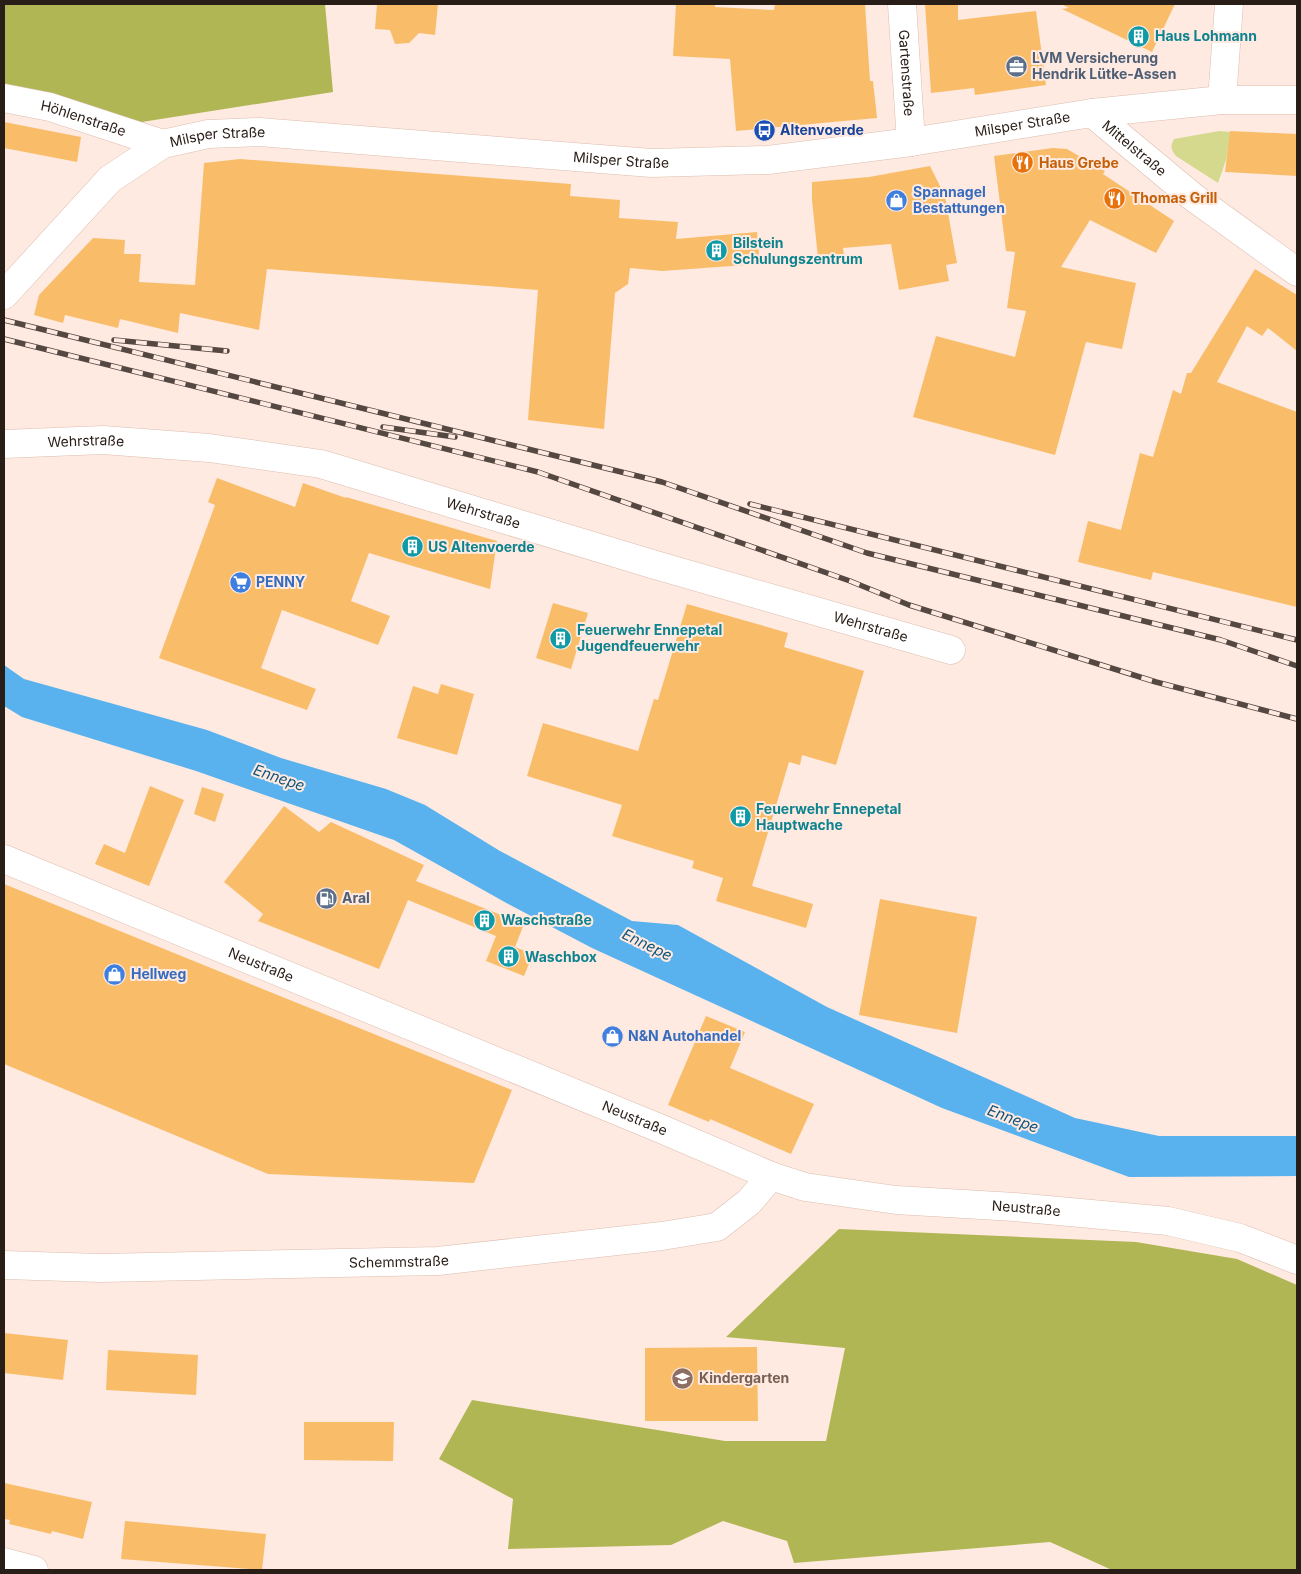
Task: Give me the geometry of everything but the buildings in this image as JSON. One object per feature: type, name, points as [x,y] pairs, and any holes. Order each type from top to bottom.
[{"type":"street","name":"Gartenstraße","points":[[902,4],[911,142]]},
{"type":"street","points":[[1222,100],[1229,4]]},
{"type":"street","name":"Höhlenstraße","points":[[4,98],[50,107],[163,144]]},
{"type":"street","name":"Milsper Straße","points":[[4,295],[110,179],[163,144],[208,134],[259,132],[651,163],[768,160],[911,142],[1092,113],[1222,100],[1297,100]]},
{"type":"street","name":"Mittelstraße","points":[[1092,113],[1193,197],[1297,272]]},
{"type":"street","name":"Wehrstraße","points":[[4,444],[103,440],[209,448],[321,464],[633,558],[951,650]]},
{"type":"street","name":"Neustraße","points":[[4,859],[804,1188],[887,1199],[1064,1211],[1168,1221],[1240,1238],[1297,1260]]},
{"type":"street","name":"Schemmstraße","points":[[4,1265],[100,1268],[438,1261],[662,1236],[717,1227],[749,1202],[771,1176]]},
{"type":"green space","points":[[4,4],[325,4],[333,92],[129,124],[4,93]]},
{"type":"green space","points":[[1219,131],[1231,132],[1226,160],[1218,183],[1176,156],[1172,146],[1174,139]]},
{"type":"green space","points":[[839,1229],[1136,1242],[1237,1259],[1297,1285],[1297,1570],[1112,1570],[1050,1542],[794,1563],[787,1541],[723,1521],[671,1545],[508,1549],[513,1499],[439,1459],[472,1400],[725,1441],[826,1441],[845,1348],[726,1337]]},
{"type":"water","name":"Ennepe","points":[[4,665],[24,679],[207,730],[281,758],[386,789],[425,805],[500,851],[632,921],[678,925],[827,1007],[1075,1118],[1159,1136],[1297,1136],[1297,1176],[1129,1177],[942,1108],[592,948],[394,840],[196,771],[22,717],[4,706]]},
{"type":"railway","points":[[4,320],[662,482],[867,553],[1221,640],[1297,666]]},
{"type":"railway","points":[[4,339],[538,472],[850,581],[909,605],[1156,682],[1297,719]]},
{"type":"railway","points":[[114,340],[227,351]]},
{"type":"railway","points":[[383,427],[455,437]]},
{"type":"railway","points":[[750,504],[1297,640]]},
{"type":"place","name":"Haus Lohmann","points":[[1139,36]]},
{"type":"place","name":"LVM Versicherung Hendrik Lütke-Assen","points":[[1016,66]]},
{"type":"place","name":"Altenvoerde","points":[[764,130]]},
{"type":"place","name":"Haus Grebe","points":[[1023,163]]},
{"type":"place","name":"Thomas Grill","points":[[1115,198]]},
{"type":"place","name":"Spannagel Bestattungen","points":[[897,200]]},
{"type":"place","name":"Bilstein Schulungszentrum","points":[[717,251]]},
{"type":"place","name":"US Altenvoerde","points":[[412,547]]},
{"type":"place","name":"PENNY","points":[[240,582]]},
{"type":"place","name":"Feuerwehr Ennepetal Jugendfeuerwehr","points":[[561,638]]},
{"type":"place","name":"Feuerwehr Ennepetal Hauptwache","points":[[740,817]]},
{"type":"place","name":"Aral","points":[[326,898]]},
{"type":"place","name":"Waschstraße","points":[[485,920]]},
{"type":"place","name":"Waschbox","points":[[509,957]]},
{"type":"place","name":"Hellweg","points":[[115,974]]},
{"type":"place","name":"N&N Autohandel","points":[[612,1036]]},
{"type":"place","name":"Kindergarten","points":[[683,1378]]}]
